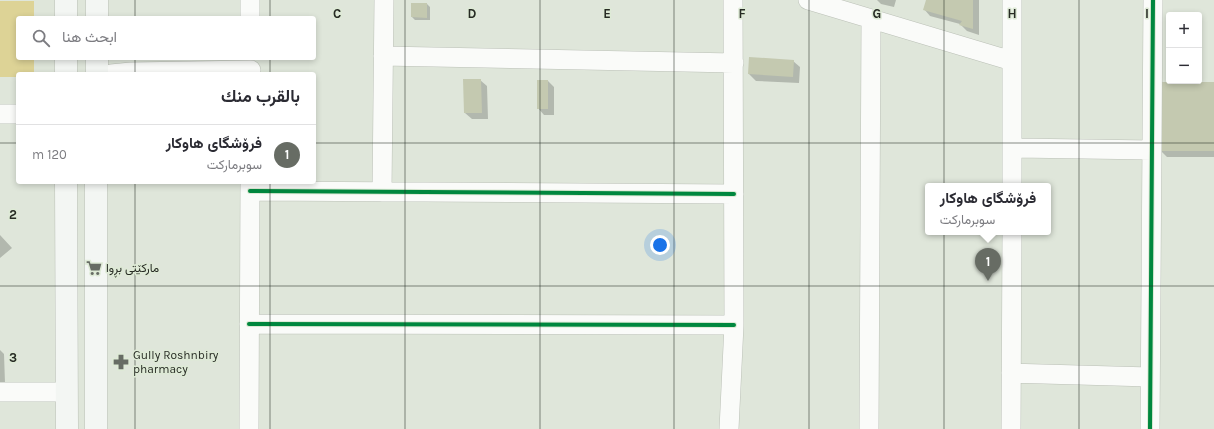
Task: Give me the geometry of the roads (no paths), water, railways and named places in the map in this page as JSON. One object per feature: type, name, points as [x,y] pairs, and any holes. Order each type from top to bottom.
[{"type":"main road","points":[[66,0],[66,16]]},
{"type":"main road","points":[[97,16],[98,0]]},
{"type":"main road","points":[[66,60],[66,72]]},
{"type":"main road","points":[[97,60],[97,72]]},
{"type":"main road","points":[[66,184],[67,429]]},
{"type":"main road","points":[[96,184],[96,429]]},
{"type":"street","points":[[250,0],[250,16]]},
{"type":"street","points":[[382,192],[384,0]]},
{"type":"street","points":[[729,429],[734,325],[733,0]]},
{"type":"street","points":[[808,0],[1012,61]]},
{"type":"street","points":[[1012,0],[1012,183]]},
{"type":"street","points":[[1150,429],[1153,0]]},
{"type":"street","points":[[869,429],[871,19]]},
{"type":"street","points":[[384,56],[734,63]]},
{"type":"street","points":[[131,72],[251,67]]},
{"type":"street","points":[[0,114],[16,114]]},
{"type":"street","points":[[1012,148],[1152,150]]},
{"type":"street","points":[[249,429],[250,187],[382,192],[734,194]]},
{"type":"street","points":[[1011,429],[1012,235]]},
{"type":"street","points":[[249,324],[734,325]]},
{"type":"street","points":[[1011,373],[1150,377]]},
{"type":"street","points":[[0,392],[67,392]]},
{"type":"place","name":"مارکێتی بڕوا","points":[[94,268]]},
{"type":"place","name":"فرۆشگای ھاوکار","points":[[988,281]]},
{"type":"place","name":"Gully Roshnbiry pharmacy","points":[[121,362]]}]
